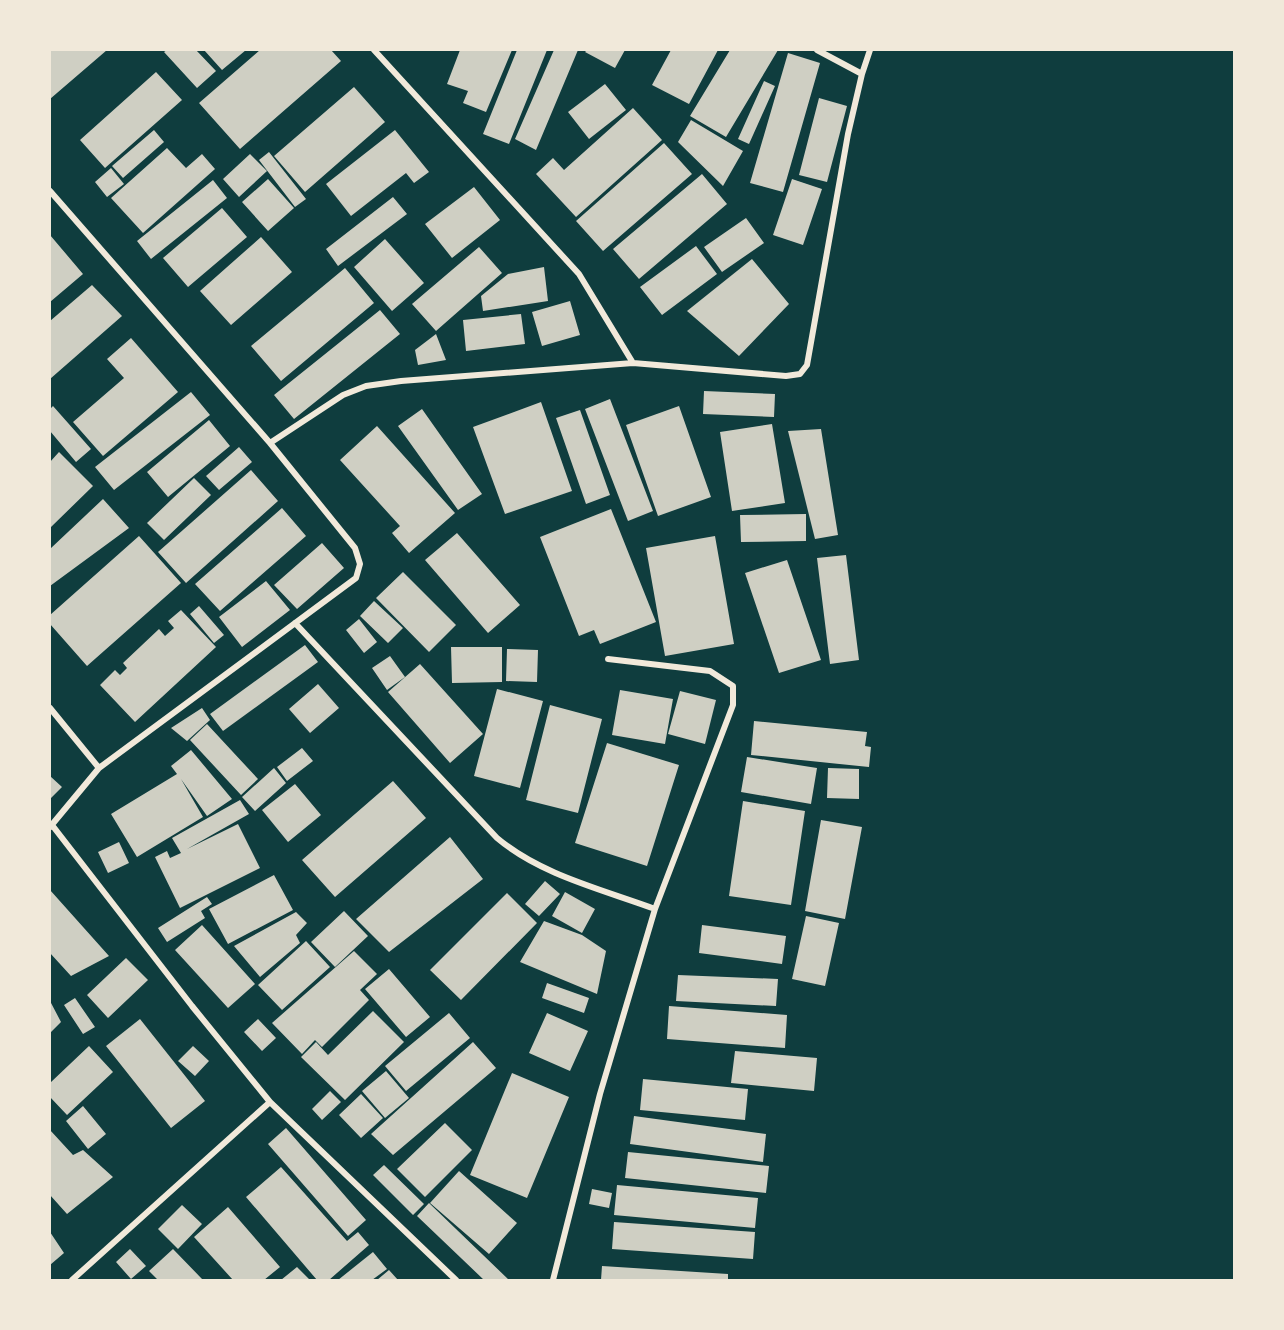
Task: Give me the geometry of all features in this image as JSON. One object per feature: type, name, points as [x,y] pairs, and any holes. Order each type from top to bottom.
[{"type":"street","points":[[374,50],[579,274],[633,363]]},
{"type":"street","points":[[817,50],[862,74]]},
{"type":"street","points":[[270,443],[343,395],[366,386],[401,381],[633,363],[786,376],[800,374],[807,365],[848,134],[870,50]]},
{"type":"street","points":[[50,191],[270,443],[355,548],[360,564],[356,578],[99,768],[51,826],[270,1102],[456,1281]]},
{"type":"street","points":[[295,623],[497,838],[516,854],[551,872],[655,909]]},
{"type":"street","points":[[553,1281],[600,1094],[655,909],[733,705],[733,686],[710,671],[608,659]]},
{"type":"street","points":[[50,708],[99,768]]},
{"type":"street","points":[[72,1281],[270,1102]]},
{"type":"building","points":[[50,50],[107,50],[50,99]]},
{"type":"building","points":[[167,50],[196,50],[216,71],[197,88],[164,52]]},
{"type":"building","points":[[204,50],[246,50],[222,70]]},
{"type":"building","points":[[260,50],[331,50],[341,61],[240,149],[199,103]]},
{"type":"building","points":[[460,50],[512,50],[486,112],[463,103],[468,91],[447,84]]},
{"type":"building","points":[[517,50],[547,50],[509,144],[483,134]]},
{"type":"building","points":[[554,50],[578,50],[536,150],[515,139]]},
{"type":"building","points":[[587,50],[625,50],[615,68],[585,52]]},
{"type":"building","points":[[671,50],[718,50],[689,104],[652,85]]},
{"type":"building","points":[[730,50],[778,50],[726,137],[690,116]]},
{"type":"building","points":[[788,53],[820,63],[783,192],[750,183]]},
{"type":"building","points":[[156,72],[182,100],[105,168],[80,140]]},
{"type":"building","points":[[764,81],[775,86],[749,144],[738,139]]},
{"type":"building","points":[[605,84],[626,110],[589,139],[568,112]]},
{"type":"building","points":[[354,87],[385,122],[305,192],[274,156]]},
{"type":"building","points":[[819,98],[847,106],[827,182],[799,175]]},
{"type":"building","points":[[633,108],[662,140],[576,217],[536,174],[553,158],[564,170]]},
{"type":"building","points":[[691,120],[743,151],[723,186],[678,142]]},
{"type":"building","points":[[154,130],[164,142],[123,178],[112,166]]},
{"type":"building","points":[[395,130],[429,172],[414,183],[406,173],[351,216],[326,184]]},
{"type":"building","points":[[664,143],[692,174],[603,251],[576,221]]},
{"type":"building","points":[[167,148],[186,168],[202,154],[215,169],[143,233],[111,198]]},
{"type":"building","points":[[269,152],[306,199],[295,207],[259,160]]},
{"type":"building","points":[[250,154],[267,171],[239,197],[223,179]]},
{"type":"building","points":[[111,168],[124,184],[107,197],[95,182]]},
{"type":"building","points":[[702,174],[727,204],[639,279],[613,249]]},
{"type":"building","points":[[268,179],[294,208],[268,231],[242,202]]},
{"type":"building","points":[[792,179],[822,189],[803,245],[773,235]]},
{"type":"building","points":[[213,180],[227,198],[151,259],[137,241]]},
{"type":"building","points":[[474,187],[500,220],[452,258],[425,224]]},
{"type":"building","points":[[393,197],[407,214],[338,266],[326,249]]},
{"type":"building","points":[[222,208],[247,237],[188,287],[163,258]]},
{"type":"building","points":[[746,218],[764,243],[722,272],[704,247]]},
{"type":"building","points":[[50,235],[83,274],[50,302]]},
{"type":"building","points":[[261,237],[292,272],[231,325],[200,291]]},
{"type":"building","points":[[385,239],[424,283],[392,311],[354,267]]},
{"type":"building","points":[[696,246],[717,274],[662,315],[640,287]]},
{"type":"building","points":[[479,247],[502,273],[436,331],[412,304]]},
{"type":"building","points":[[752,259],[789,304],[739,356],[687,311]]},
{"type":"building","points":[[544,267],[548,301],[483,311],[481,296],[508,274]]},
{"type":"building","points":[[345,268],[374,303],[281,381],[251,346]]},
{"type":"building","points":[[92,285],[122,316],[50,379],[50,321]]},
{"type":"building","points":[[570,301],[580,335],[542,346],[532,312]]},
{"type":"building","points":[[380,310],[400,334],[294,419],[274,395]]},
{"type":"building","points":[[521,314],[525,344],[466,351],[463,320]]},
{"type":"building","points":[[436,334],[446,360],[418,365],[415,350]]},
{"type":"building","points":[[131,338],[178,392],[103,456],[73,422],[124,378],[107,359]]},
{"type":"building","points":[[704,391],[775,394],[774,417],[703,414]]},
{"type":"building","points":[[191,392],[210,415],[114,490],[95,467]]},
{"type":"building","points":[[610,399],[653,511],[628,521],[585,409]]},
{"type":"building","points":[[541,402],[572,491],[505,514],[473,427]]},
{"type":"building","points":[[53,406],[91,449],[76,462],[50,431],[50,409]]},
{"type":"building","points":[[679,406],[711,497],[658,516],[626,425]]},
{"type":"building","points":[[422,409],[482,494],[458,510],[398,426]]},
{"type":"building","points":[[580,410],[610,495],[586,504],[556,418]]},
{"type":"building","points":[[209,420],[230,446],[168,497],[147,472]]},
{"type":"building","points":[[772,424],[785,503],[732,511],[720,432]]},
{"type":"building","points":[[377,426],[455,513],[409,553],[392,533],[400,526],[340,460]]},
{"type":"building","points":[[821,429],[838,535],[815,539],[788,431]]},
{"type":"building","points":[[239,447],[252,462],[219,490],[206,476]]},
{"type":"building","points":[[59,452],[93,486],[50,528],[50,462]]},
{"type":"building","points":[[251,470],[278,501],[186,583],[158,552]]},
{"type":"building","points":[[194,478],[211,495],[164,540],[147,523]]},
{"type":"building","points":[[103,499],[129,528],[50,586],[50,549]]},
{"type":"building","points":[[282,508],[306,536],[220,611],[195,584]]},
{"type":"building","points":[[611,509],[656,622],[600,644],[594,630],[579,636],[540,537]]},
{"type":"building","points":[[806,514],[806,541],[741,542],[740,515]]},
{"type":"building","points":[[457,533],[520,605],[488,633],[425,560]]},
{"type":"building","points":[[139,536],[181,583],[87,666],[50,624],[50,615]]},
{"type":"building","points":[[715,536],[734,644],[665,656],[646,548]]},
{"type":"building","points":[[322,543],[344,568],[297,609],[274,585]]},
{"type":"building","points":[[846,555],[859,660],[830,664],[817,558]]},
{"type":"building","points":[[787,560],[821,660],[779,673],[745,573]]},
{"type":"building","points":[[403,572],[456,625],[429,652],[376,598]]},
{"type":"building","points":[[266,581],[290,610],[242,647],[219,617]]},
{"type":"building","points":[[374,601],[403,628],[388,643],[360,616]]},
{"type":"building","points":[[199,606],[224,635],[214,643],[190,614]]},
{"type":"building","points":[[181,610],[216,647],[135,722],[100,685],[115,670],[120,675],[127,668],[123,663],[159,629],[165,636],[174,628],[168,621]]},
{"type":"building","points":[[359,619],[377,642],[364,653],[346,630]]},
{"type":"building","points":[[305,645],[318,662],[223,731],[210,714]]},
{"type":"building","points":[[451,647],[502,647],[502,682],[452,683]]},
{"type":"building","points":[[507,649],[538,650],[537,682],[506,681]]},
{"type":"building","points":[[390,656],[405,677],[387,690],[372,668]]},
{"type":"building","points":[[420,664],[483,734],[450,763],[388,692]]},
{"type":"building","points":[[318,684],[339,708],[310,733],[289,709]]},
{"type":"building","points":[[497,689],[543,701],[520,788],[474,776]]},
{"type":"building","points":[[620,690],[673,699],[665,744],[612,735]]},
{"type":"building","points":[[680,691],[716,700],[705,744],[668,734]]},
{"type":"building","points":[[550,705],[602,719],[578,813],[526,800]]},
{"type":"building","points":[[202,708],[210,720],[187,741],[171,728]]},
{"type":"building","points":[[754,721],[867,732],[865,746],[871,747],[869,767],[751,755]]},
{"type":"building","points":[[207,724],[258,779],[241,795],[190,740]]},
{"type":"building","points":[[607,743],[679,765],[647,866],[575,843]]},
{"type":"building","points":[[302,748],[313,761],[287,781],[277,767]]},
{"type":"building","points":[[191,750],[232,799],[207,816],[181,779],[203,817],[137,857],[111,814],[177,774],[171,766]]},
{"type":"building","points":[[747,757],[817,768],[811,804],[741,792]]},
{"type":"building","points":[[274,768],[286,783],[255,811],[242,797]]},
{"type":"building","points":[[828,768],[859,769],[859,799],[827,798]]},
{"type":"building","points":[[50,776],[62,787],[50,799]]},
{"type":"building","points":[[393,781],[426,818],[335,897],[302,860]]},
{"type":"building","points":[[295,784],[321,815],[288,842],[262,810]]},
{"type":"building","points":[[240,800],[249,814],[187,849],[238,824],[260,868],[180,908],[155,857],[167,851],[170,858],[181,853],[172,838]]},
{"type":"building","points":[[743,801],[805,811],[791,905],[729,896]]},
{"type":"building","points":[[821,820],[862,827],[845,919],[805,911]]},
{"type":"building","points":[[450,837],[483,879],[389,952],[356,919]]},
{"type":"building","points":[[119,842],[129,863],[108,873],[98,852]]},
{"type":"building","points":[[274,875],[293,910],[228,944],[209,909]]},
{"type":"building","points":[[545,881],[560,894],[539,916],[525,904]]},
{"type":"building","points":[[50,890],[109,956],[71,976],[50,953]]},
{"type":"building","points":[[565,892],[595,909],[582,933],[552,916]]},
{"type":"building","points":[[507,893],[537,923],[461,1000],[430,970]]},
{"type":"building","points":[[207,897],[212,904],[201,911],[205,918],[167,942],[158,928]]},
{"type":"building","points":[[344,911],[368,936],[335,967],[311,942]]},
{"type":"building","points":[[296,912],[307,923],[296,935],[300,943],[260,977],[234,946]]},
{"type":"building","points":[[806,916],[839,923],[825,986],[792,979]]},
{"type":"building","points":[[544,921],[582,935],[606,951],[597,994],[520,962]]},
{"type":"building","points":[[202,925],[255,984],[228,1008],[175,950]]},
{"type":"building","points":[[702,925],[786,936],[782,964],[699,953]]},
{"type":"building","points":[[306,941],[330,967],[282,1010],[258,985]]},
{"type":"building","points":[[354,951],[377,974],[360,990],[369,1000],[322,1047],[315,1040],[302,1054],[272,1023]]},
{"type":"building","points":[[126,958],[148,980],[108,1018],[87,995]]},
{"type":"building","points":[[389,969],[430,1017],[406,1037],[365,989]]},
{"type":"building","points":[[678,975],[778,979],[776,1006],[676,1001]]},
{"type":"building","points":[[547,983],[589,998],[584,1013],[542,998]]},
{"type":"building","points":[[75,998],[95,1027],[83,1034],[64,1005]]},
{"type":"building","points":[[50,1001],[61,1022],[50,1033]]},
{"type":"building","points":[[669,1006],[787,1015],[785,1048],[667,1039]]},
{"type":"building","points":[[373,1011],[404,1042],[345,1100],[301,1057],[316,1042],[328,1055]]},
{"type":"building","points":[[449,1013],[470,1038],[406,1091],[385,1066]]},
{"type":"building","points":[[547,1013],[588,1031],[570,1071],[529,1053]]},
{"type":"building","points":[[140,1019],[205,1101],[171,1128],[106,1046]]},
{"type":"building","points":[[258,1019],[276,1038],[262,1051],[244,1032]]},
{"type":"building","points":[[473,1042],[496,1068],[393,1155],[371,1134]]},
{"type":"building","points":[[89,1046],[113,1072],[67,1115],[50,1097],[50,1083]]},
{"type":"building","points":[[193,1046],[209,1061],[195,1076],[178,1061]]},
{"type":"building","points":[[735,1051],[817,1058],[814,1091],[731,1083]]},
{"type":"building","points":[[386,1071],[409,1098],[385,1118],[362,1091]]},
{"type":"building","points":[[512,1073],[569,1097],[527,1198],[470,1175]]},
{"type":"building","points":[[643,1079],[748,1089],[745,1120],[640,1110]]},
{"type":"building","points":[[330,1091],[341,1102],[322,1120],[312,1109]]},
{"type":"building","points":[[361,1094],[383,1118],[361,1138],[339,1115]]},
{"type":"building","points":[[83,1106],[106,1134],[88,1149],[66,1121]]},
{"type":"building","points":[[634,1116],[766,1134],[763,1162],[630,1144]]},
{"type":"building","points":[[445,1123],[472,1150],[425,1197],[397,1169]]},
{"type":"building","points":[[286,1128],[366,1220],[348,1236],[268,1144]]},
{"type":"building","points":[[50,1130],[73,1155],[83,1150],[113,1177],[67,1214],[50,1195]]},
{"type":"building","points":[[628,1152],[769,1166],[766,1193],[625,1178]]},
{"type":"building","points":[[384,1165],[424,1204],[413,1215],[373,1175]]},
{"type":"building","points":[[281,1167],[347,1241],[358,1232],[369,1245],[329,1280],[317,1280],[246,1197]]},
{"type":"building","points":[[459,1171],[517,1223],[489,1254],[430,1203]]},
{"type":"building","points":[[617,1185],[758,1198],[755,1228],[614,1215]]},
{"type":"building","points":[[592,1189],[612,1193],[609,1208],[589,1204]]},
{"type":"building","points":[[429,1203],[509,1280],[484,1280],[417,1216]]},
{"type":"building","points":[[182,1205],[202,1224],[178,1249],[158,1229]]},
{"type":"building","points":[[228,1207],[280,1267],[264,1280],[233,1280],[194,1237]]},
{"type":"building","points":[[614,1222],[755,1232],[753,1259],[612,1249]]},
{"type":"building","points":[[50,1232],[64,1253],[50,1265]]},
{"type":"building","points":[[130,1249],[146,1266],[131,1279],[116,1262]]},
{"type":"building","points":[[173,1249],[203,1280],[158,1280],[149,1271]]},
{"type":"building","points":[[373,1252],[387,1269],[372,1280],[338,1280]]},
{"type":"building","points":[[602,1266],[728,1274],[728,1280],[601,1280]]},
{"type":"building","points":[[297,1267],[310,1280],[281,1280]]},
{"type":"building","points":[[389,1270],[398,1280],[377,1280]]}]
